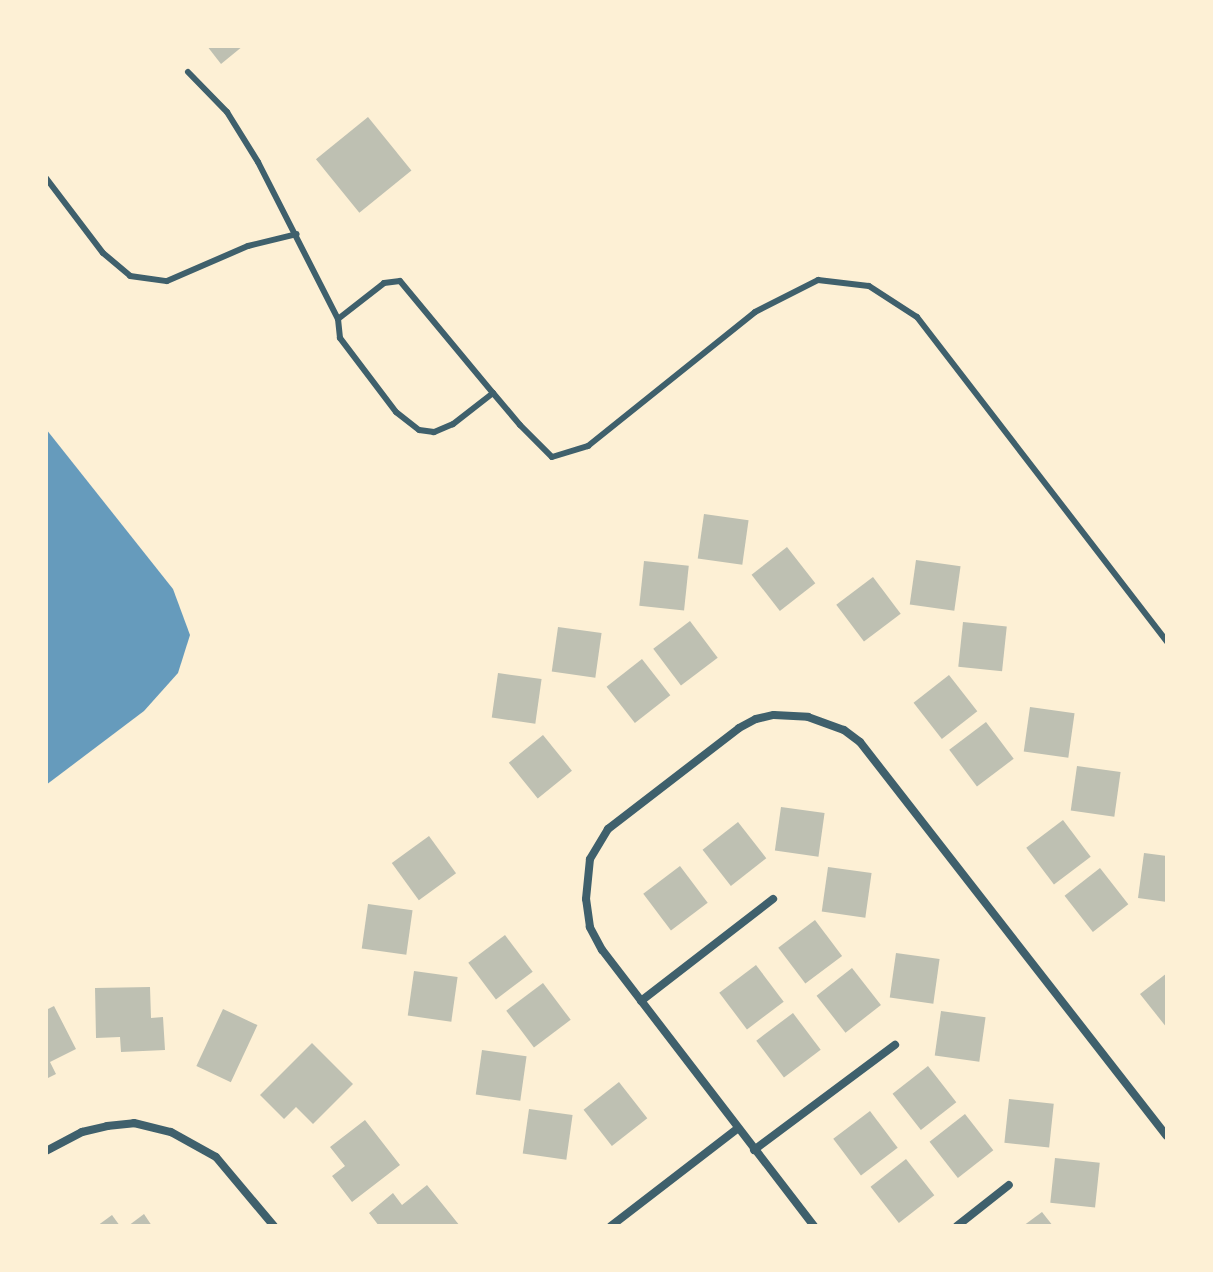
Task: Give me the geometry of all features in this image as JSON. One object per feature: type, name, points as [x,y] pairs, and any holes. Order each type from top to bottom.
[{"type":"street","points":[[814,1226],[602,950],[590,927],[586,899],[590,859],[608,829],[739,728],[774,715],[826,722],[860,742],[1167,1136]]},
{"type":"street","points":[[641,1001],[773,899]]},
{"type":"street","points":[[754,1150],[895,1045]]},
{"type":"street","points":[[46,1151],[82,1132],[107,1126],[134,1123],[171,1132],[216,1157],[274,1226]]},
{"type":"street","points":[[611,1226],[737,1129]]},
{"type":"street","points":[[957,1226],[1009,1185]]},
{"type":"lane","points":[[188,72],[227,112],[297,234],[338,319],[340,338],[396,412],[419,430],[434,432],[453,424],[493,393]]},
{"type":"lane","points":[[46,178],[103,253],[130,276],[167,281],[248,246],[297,234]]},
{"type":"lane","points":[[338,319],[384,283],[400,281],[493,393],[552,457],[588,446],[755,312],[818,280],[869,286],[917,317],[1167,642]]},
{"type":"water","points":[[46,429],[173,589],[190,635],[178,673],[144,711],[46,785]]},
{"type":"building","points":[[207,46],[243,46],[221,64]]},
{"type":"building","points":[[368,117],[411,171],[359,213],[316,159]]},
{"type":"building","points":[[704,514],[749,520],[742,565],[698,559]]},
{"type":"building","points":[[787,547],[815,583],[780,611],[752,575]]},
{"type":"building","points":[[916,560],[961,566],[954,611],[910,605]]},
{"type":"building","points":[[644,561],[689,566],[684,610],[639,606]]},
{"type":"building","points":[[873,577],[901,614],[864,641],[836,605]]},
{"type":"building","points":[[690,621],[718,658],[681,685],[653,649]]},
{"type":"building","points":[[963,622],[1007,627],[1002,671],[958,667]]},
{"type":"building","points":[[558,627],[602,633],[595,678],[552,672]]},
{"type":"building","points":[[642,659],[670,695],[635,723],[607,687]]},
{"type":"building","points":[[498,673],[542,679],[535,724],[492,718]]},
{"type":"building","points":[[949,675],[977,711],[942,739],[914,703]]},
{"type":"building","points":[[1030,707],[1075,713],[1068,758],[1024,752]]},
{"type":"building","points":[[986,722],[1014,759],[977,786],[949,750]]},
{"type":"building","points":[[543,735],[572,771],[538,798],[509,763]]},
{"type":"building","points":[[1077,766],[1121,772],[1114,817],[1071,811]]},
{"type":"building","points":[[781,807],[825,813],[818,857],[775,851]]},
{"type":"building","points":[[1063,820],[1091,857],[1054,884],[1026,848]]},
{"type":"building","points":[[738,822],[766,858],[731,886],[703,850]]},
{"type":"building","points":[[429,836],[456,873],[419,900],[392,863]]},
{"type":"building","points":[[1144,853],[1167,856],[1167,902],[1138,898]]},
{"type":"building","points":[[680,866],[708,903],[671,930],[643,894]]},
{"type":"building","points":[[828,867],[872,873],[865,918],[822,912]]},
{"type":"building","points":[[1100,868],[1128,904],[1093,932],[1065,896]]},
{"type":"building","points":[[368,904],[413,910],[406,955],[362,949]]},
{"type":"building","points":[[815,920],[842,956],[805,984],[778,948]]},
{"type":"building","points":[[505,935],[533,972],[496,999],[468,963]]},
{"type":"building","points":[[896,953],[940,959],[933,1004],[890,998]]},
{"type":"building","points":[[756,965],[784,1002],[747,1029],[719,993]]},
{"type":"building","points":[[852,968],[881,1005],[845,1033],[817,996]]},
{"type":"building","points":[[414,971],[458,977],[451,1022],[408,1016]]},
{"type":"building","points":[[1167,973],[1167,1028],[1140,994]]},
{"type":"building","points":[[543,983],[571,1020],[534,1047],[506,1011]]},
{"type":"building","points":[[150,987],[151,1018],[163,1017],[165,1050],[121,1052],[120,1037],[96,1038],[95,988]]},
{"type":"building","points":[[54,1006],[76,1049],[50,1062],[56,1074],[46,1079],[46,1010]]},
{"type":"building","points":[[223,1009],[257,1025],[231,1082],[196,1066]]},
{"type":"building","points":[[941,1011],[986,1017],[979,1062],[935,1056]]},
{"type":"building","points":[[793,1013],[821,1050],[784,1077],[756,1041]]},
{"type":"building","points":[[312,1043],[353,1084],[313,1124],[296,1107],[284,1119],[260,1095]]},
{"type":"building","points":[[482,1050],[527,1056],[520,1101],[476,1095]]},
{"type":"building","points":[[928,1066],[956,1102],[921,1130],[893,1094]]},
{"type":"building","points":[[619,1082],[647,1118],[612,1146],[584,1110]]},
{"type":"building","points":[[1009,1099],[1054,1104],[1049,1147],[1004,1143]]},
{"type":"building","points":[[529,1109],[573,1115],[566,1160],[523,1154]]},
{"type":"building","points":[[870,1111],[898,1148],[861,1175],[833,1139]]},
{"type":"building","points":[[965,1114],[993,1150],[958,1178],[930,1142]]},
{"type":"building","points":[[365,1120],[400,1165],[352,1202],[332,1176],[345,1166],[330,1147]]},
{"type":"building","points":[[1055,1158],[1100,1163],[1095,1207],[1050,1203]]},
{"type":"building","points":[[906,1159],[934,1195],[899,1223],[871,1187]]},
{"type":"building","points":[[427,1185],[460,1226],[379,1226],[369,1213],[393,1193],[402,1205]]},
{"type":"building","points":[[1042,1212],[1053,1226],[1023,1226]]},
{"type":"building","points":[[144,1214],[152,1226],[128,1226]]},
{"type":"building","points":[[112,1215],[120,1226],[97,1226]]}]
